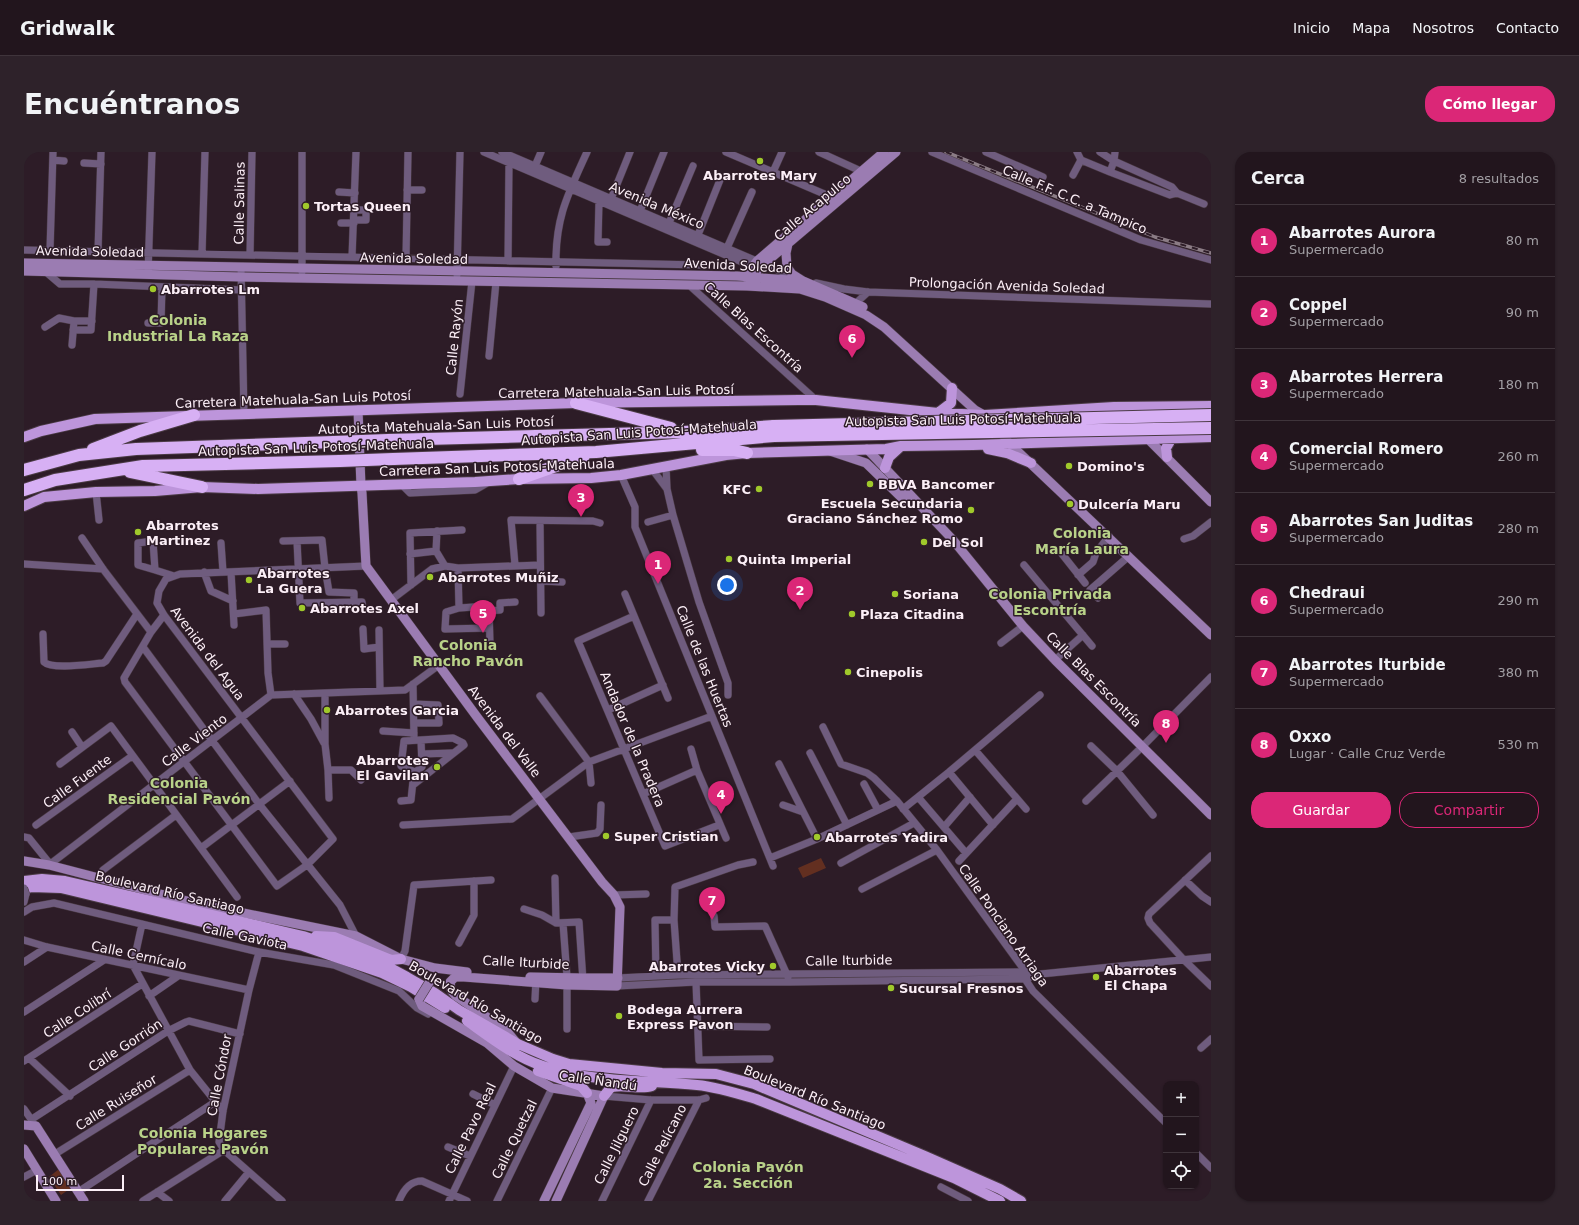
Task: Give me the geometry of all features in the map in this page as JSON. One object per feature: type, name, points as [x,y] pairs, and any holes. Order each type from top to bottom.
[{"type":"highway","points":[[576,403],[684,432]]},
{"type":"highway","points":[[79,455],[140,431],[194,415]]},
{"type":"highway","name":"Autopista Matehuala-San Luis Potosí","points":[[24,470],[79,455],[136,449],[388,440],[774,431],[1211,415]]},
{"type":"highway","name":"Autopista San Luis Potosí-Matehuala","points":[[24,490],[55,480],[143,466],[596,452],[629,450],[774,431],[1211,428]]},
{"type":"highway","points":[[629,450],[734,450],[747,453]]},
{"type":"highway","points":[[519,479],[596,452]]},
{"type":"highway","points":[[121,470],[202,487]]},
{"type":"main road","points":[[938,412],[951,402],[952,388]]},
{"type":"main road","name":"Carretera Matehuala-San Luis Potosí","points":[[24,437],[40,431],[94,419],[576,403],[816,400],[985,415],[1114,407],[1211,406]]},
{"type":"main road","points":[[1167,457],[1166,448],[1176,438],[1169,422],[1170,414],[1175,406]]},
{"type":"main road","points":[[1100,408],[1114,418],[1118,423],[1116,434],[1110,440]]},
{"type":"main road","points":[[918,445],[942,441],[964,440],[967,430],[965,424],[952,413]]},
{"type":"main road","points":[[1024,413],[1021,418],[1021,432],[1032,443]]},
{"type":"main road","points":[[993,425],[994,419],[999,414]]},
{"type":"main road","points":[[973,445],[984,437],[987,430],[985,415]]},
{"type":"main road","name":"Carretera San Luis Potosí-Matehuala","points":[[24,506],[44,498],[96,492],[155,491],[202,487],[258,489],[362,488],[401,484],[519,479],[591,478],[621,475],[726,455],[747,453],[886,449],[918,445],[1010,444],[1211,437]]},
{"type":"main road","points":[[973,445],[1007,453],[1031,463]]},
{"type":"main road","points":[[885,468],[889,458],[901,446]]},
{"type":"main road","name":"Boulevard Río Santiago","points":[[24,881],[42,878],[65,880],[303,936],[379,962],[435,993],[459,1010],[538,1054],[569,1064],[662,1078],[727,1090],[756,1099],[954,1178],[1000,1201]]},
{"type":"main road","name":"Boulevard Río Santiago","points":[[24,893],[32,886],[77,891],[303,946],[375,970],[411,987],[460,1017],[517,1056],[542,1066],[574,1075],[662,1078],[716,1074],[754,1084],[925,1156],[1000,1189],[1021,1201]]},
{"type":"main road","points":[[303,936],[334,937],[391,960],[401,959]]},
{"type":"main road","points":[[517,1056],[534,1070],[580,1086],[588,1093]]},
{"type":"main road","points":[[604,1096],[614,1087],[644,1088],[662,1078]]},
{"type":"street","points":[[50,250],[53,152]]},
{"type":"street","points":[[98,251],[101,152]]},
{"type":"street","points":[[148,270],[152,152]]},
{"type":"street","points":[[202,254],[205,152]]},
{"type":"street","name":"Calle Salinas","points":[[250,255],[252,152]]},
{"type":"street","points":[[302,152],[302,278]]},
{"type":"street","points":[[352,257],[356,152]]},
{"type":"street","points":[[406,258],[408,152]]},
{"type":"street","points":[[457,281],[460,152]]},
{"type":"street","name":"Avenida México","points":[[484,152],[509,163],[611,198],[698,235],[727,248],[754,273]]},
{"type":"street","name":"Avenida México","points":[[502,152],[535,166],[599,201],[754,273],[802,285]]},
{"type":"street","points":[[535,166],[541,152]]},
{"type":"street","points":[[556,278],[556,244],[558,225],[572,185],[587,152]]},
{"type":"street","points":[[611,198],[630,152]]},
{"type":"street","points":[[640,211],[664,152]]},
{"type":"street","points":[[726,152],[840,201]]},
{"type":"street","points":[[773,172],[782,152]]},
{"type":"street","points":[[819,152],[865,173]]},
{"type":"street","name":"Calle Acapulco","points":[[754,273],[840,201],[884,152]]},
{"type":"street","name":"Calle Acapulco","points":[[754,273],[831,197],[896,152]]},
{"type":"street","name":"Calle F.F. C.C. a Tampico","points":[[932,152],[1141,240],[1211,260]]},
{"type":"street","points":[[986,152],[1044,177]]},
{"type":"street","points":[[1077,152],[1081,160],[1110,172],[1170,195],[1177,193]]},
{"type":"street","points":[[1100,152],[1114,161],[1172,187],[1177,193],[1204,204]]},
{"type":"street","points":[[1110,172],[1114,161],[1115,152]]},
{"type":"street","points":[[53,160],[64,161]]},
{"type":"street","points":[[1072,175],[1081,160]]},
{"type":"street","points":[[84,163],[101,164]]},
{"type":"street","points":[[508,261],[509,163]]},
{"type":"street","points":[[669,223],[694,166]]},
{"type":"street","points":[[698,235],[720,180]]},
{"type":"street","points":[[407,190],[422,190]]},
{"type":"street","points":[[340,192],[355,193]]},
{"type":"street","points":[[727,248],[752,192]]},
{"type":"street","points":[[599,201],[598,242],[607,242]]},
{"type":"street","points":[[341,223],[366,220],[366,210],[354,210]]},
{"type":"street","points":[[788,244],[786,253],[787,267],[802,285],[853,309],[884,327],[976,410],[985,415]]},
{"type":"street","points":[[24,250],[700,265]]},
{"type":"street","name":"Avenida Soledad","points":[[24,263],[241,277],[496,282],[556,278],[754,273],[802,285]]},
{"type":"street","points":[[649,264],[650,275]]},
{"type":"street","points":[[241,267],[244,414]]},
{"type":"street","name":"Avenida Soledad","points":[[24,271],[46,272],[241,267],[302,268],[457,272],[689,286],[754,273]]},
{"type":"street","points":[[46,272],[60,284],[242,290]]},
{"type":"street","points":[[216,289],[217,276]]},
{"type":"street","name":"Calle Rayón","points":[[460,394],[472,281]]},
{"type":"street","points":[[489,356],[496,282]]},
{"type":"street","points":[[73,330],[91,330],[94,284]]},
{"type":"street","points":[[802,285],[856,303],[872,312],[901,334],[982,409],[985,415],[1010,444],[1109,536],[1211,635]]},
{"type":"street","name":"Prolongación Avenida Soledad","points":[[802,285],[868,292],[1211,304]]},
{"type":"street","name":"Calle Blas Escontría","points":[[689,286],[816,400]]},
{"type":"street","points":[[148,323],[161,324],[162,287]]},
{"type":"street","points":[[856,303],[868,292]]},
{"type":"street","points":[[45,327],[59,318],[74,321],[92,321]]},
{"type":"street","points":[[72,345],[74,321]]},
{"type":"street","name":"Calle Blas Escontría","points":[[799,400],[802,388]]},
{"type":"street","points":[[1114,407],[1167,457],[1211,502]]},
{"type":"street","points":[[155,570],[153,541],[138,543],[138,565],[174,576],[204,572],[366,566],[362,488],[361,410]]},
{"type":"street","name":"Calle Blas Escontría","points":[[867,449],[885,468],[907,498],[953,540],[1023,626],[1055,660],[1211,815]]},
{"type":"street","points":[[829,450],[866,463],[907,498]]},
{"type":"street","points":[[666,466],[667,489],[673,515],[699,602],[728,684],[728,695]]},
{"type":"street","points":[[652,469],[667,489]]},
{"type":"street","name":"Calle de las Huertas","points":[[621,475],[635,507],[635,527],[773,866]]},
{"type":"street","points":[[96,492],[99,520]]},
{"type":"street","points":[[648,522],[673,515]]},
{"type":"street","points":[[514,565],[511,520],[593,521],[600,523]]},
{"type":"street","points":[[540,521],[541,612]]},
{"type":"street","points":[[1184,539],[1193,536],[1211,522]]},
{"type":"street","points":[[411,585],[410,533],[462,530]]},
{"type":"street","points":[[437,531],[436,551],[445,566]]},
{"type":"street","points":[[1078,575],[1093,562],[1096,553],[1109,536]]},
{"type":"street","points":[[82,538],[103,569],[151,632]]},
{"type":"street","points":[[284,541],[322,540],[329,592],[354,592],[354,602]]},
{"type":"street","points":[[297,541],[300,603],[354,602],[363,605]]},
{"type":"street","points":[[221,543],[223,572]]},
{"type":"street","points":[[410,554],[436,551]]},
{"type":"street","points":[[1062,554],[1085,583]]},
{"type":"street","points":[[1098,598],[1090,592],[1090,590],[1129,556]]},
{"type":"street","points":[[24,564],[103,569]]},
{"type":"street","points":[[391,600],[432,569],[445,566],[458,568],[540,565]]},
{"type":"street","points":[[1024,565],[1092,646]]},
{"type":"street","name":"Avenida del Valle","points":[[366,566],[477,717],[602,882],[614,895],[620,907],[618,982]]},
{"type":"street","points":[[458,568],[459,608]]},
{"type":"street","points":[[204,572],[211,591],[233,602]]},
{"type":"street","points":[[231,572],[234,625]]},
{"type":"street","name":"Avenida del Agua","points":[[174,576],[166,579],[159,591],[157,603],[164,615],[333,839],[307,865],[277,886],[232,825]]},
{"type":"street","points":[[541,582],[562,582]]},
{"type":"street","points":[[625,594],[668,698]]},
{"type":"street","points":[[489,611],[500,610],[500,603],[515,602]]},
{"type":"street","points":[[490,628],[445,629],[446,612],[459,608],[489,606],[490,628],[490,644]]},
{"type":"street","points":[[234,614],[266,610],[268,673],[272,696],[405,690],[439,665]]},
{"type":"street","points":[[43,634],[44,662],[47,665],[72,666],[102,663],[106,661],[137,614]]},
{"type":"street","points":[[164,615],[151,632],[124,678],[125,682],[232,825]]},
{"type":"street","name":"Andador de la Pradera","points":[[634,616],[578,641],[665,846],[719,825]]},
{"type":"street","points":[[1001,643],[1023,626]]},
{"type":"street","points":[[363,629],[364,649],[379,647]]},
{"type":"street","points":[[379,630],[380,691]]},
{"type":"street","points":[[1055,660],[1083,634]]},
{"type":"street","points":[[267,644],[285,644]]},
{"type":"street","points":[[143,647],[259,804],[340,905],[356,936]]},
{"type":"street","points":[[1086,801],[1143,746],[1211,676]]},
{"type":"street","points":[[401,801],[411,800],[415,772],[422,767],[422,754],[416,738],[414,723],[413,684]]},
{"type":"street","points":[[608,710],[663,685]]},
{"type":"street","points":[[325,693],[325,744],[329,798]]},
{"type":"street","points":[[294,694],[311,719],[325,744]]},
{"type":"street","points":[[904,810],[919,799],[1040,695]]},
{"type":"street","name":"Calle Viento","points":[[50,865],[272,696]]},
{"type":"street","points":[[540,696],[589,762],[591,783]]},
{"type":"street","points":[[414,704],[438,706],[439,723],[414,723]]},
{"type":"street","points":[[403,825],[509,820],[515,818],[539,798],[589,762],[712,716]]},
{"type":"street","points":[[60,764],[111,726],[237,897]]},
{"type":"street","name":"Calle Ponciano Arriaga","points":[[823,727],[840,763],[867,773],[874,778],[897,801],[937,850],[1024,971],[1025,979],[1033,991],[1163,1120]]},
{"type":"street","points":[[383,731],[416,738],[432,740],[453,738],[462,741],[464,745],[413,785]]},
{"type":"street","points":[[72,732],[82,747]]},
{"type":"street","points":[[415,772],[401,766],[403,742],[416,738]]},
{"type":"street","points":[[432,740],[434,754]]},
{"type":"street","points":[[1091,746],[1117,771],[1153,815]]},
{"type":"street","points":[[690,749],[719,825],[726,838]]},
{"type":"street","points":[[975,750],[1026,809]]},
{"type":"street","points":[[422,754],[452,753]]},
{"type":"street","points":[[810,753],[846,825]]},
{"type":"street","name":"Calle Fuente","points":[[36,825],[132,756]]},
{"type":"street","points":[[779,764],[817,839]]},
{"type":"street","points":[[328,770],[351,770],[360,780]]},
{"type":"street","points":[[643,794],[697,770]]},
{"type":"street","points":[[949,772],[994,824]]},
{"type":"street","points":[[201,848],[290,781]]},
{"type":"street","points":[[864,784],[878,810]]},
{"type":"street","points":[[944,828],[970,797]]},
{"type":"street","points":[[919,799],[966,853]]},
{"type":"street","points":[[958,862],[1017,799]]},
{"type":"street","points":[[770,858],[817,839],[897,801]]},
{"type":"street","points":[[569,837],[599,832],[601,805]]},
{"type":"street","points":[[783,806],[803,812]]},
{"type":"street","points":[[103,870],[176,815]]},
{"type":"street","points":[[841,863],[914,823]]},
{"type":"street","points":[[24,837],[29,838],[50,865]]},
{"type":"street","points":[[862,889],[937,850]]},
{"type":"street","points":[[1211,856],[1148,914],[1150,923],[1184,960],[1211,986]]},
{"type":"street","name":"Calle Iturbide","points":[[24,861],[50,865],[195,903],[356,936],[401,959],[435,968],[462,973],[536,980],[583,982],[790,982],[1025,979],[1041,974],[1211,957]]},
{"type":"street","points":[[678,975],[674,920],[675,887],[738,864],[753,862]]},
{"type":"street","points":[[555,878],[559,923],[567,981],[566,1029]]},
{"type":"street","points":[[401,959],[405,950],[414,885],[491,880]]},
{"type":"street","points":[[1185,880],[1202,896],[1211,902]]},
{"type":"street","points":[[459,943],[474,915],[474,881]]},
{"type":"street","points":[[614,895],[646,894]]},
{"type":"street","name":"Calle Gaviota","points":[[24,912],[32,907],[54,903],[259,952],[334,965],[399,991],[417,1008],[442,1021],[452,1023]]},
{"type":"street","points":[[524,909],[542,914],[559,923],[580,922],[583,982]]},
{"type":"street","points":[[714,916],[715,927],[765,926],[790,982]]},
{"type":"street","points":[[656,976],[655,920],[674,920]]},
{"type":"street","points":[[142,924],[133,965],[190,1070],[223,1111]]},
{"type":"street","name":"Calle Cernícalo","points":[[24,940],[47,947],[104,960],[249,990]]},
{"type":"street","points":[[24,962],[47,947]]},
{"type":"street","name":"Calle Cóndor","points":[[224,1150],[219,1142],[223,1111],[249,990],[259,952]]},
{"type":"street","points":[[24,1012],[104,960]]},
{"type":"street","name":"Calle Iturbide","points":[[618,982],[656,976],[678,975],[1024,971],[1041,974]]},
{"type":"street","name":"Calle Ñandú","points":[[462,973],[439,973],[432,978],[419,999],[422,1006],[487,1043],[514,1066],[552,1088],[604,1096],[651,1100],[698,1100],[706,1098]]},
{"type":"street","points":[[462,973],[450,982],[450,987],[453,993],[506,1030],[518,1044]]},
{"type":"street","points":[[149,996],[178,976]]},
{"type":"street","points":[[535,999],[536,980]]},
{"type":"street","points":[[696,982],[699,1060],[770,1059]]},
{"type":"street","name":"Calle Colibrí","points":[[26,1060],[142,984]]},
{"type":"street","name":"Calle Gorrión","points":[[30,1123],[168,1031],[189,1021],[240,1034]]},
{"type":"street","points":[[698,1026],[767,1027]]},
{"type":"street","points":[[1201,1048],[1211,1039]]},
{"type":"street","points":[[26,1060],[70,1096]]},
{"type":"street","name":"Calle Pavo Real","points":[[450,1198],[514,1066]]},
{"type":"street","name":"Calle Ruiseñor","points":[[55,1154],[190,1070]]},
{"type":"street","name":"Calle Quetzal","points":[[497,1201],[552,1088]]},
{"type":"street","points":[[544,1201],[591,1102],[588,1093]]},
{"type":"street","points":[[473,1094],[495,1105]]},
{"type":"street","points":[[556,1201],[604,1096]]},
{"type":"street","name":"Calle Jilguero","points":[[602,1201],[651,1100]]},
{"type":"street","name":"Calle Pelícano","points":[[648,1201],[698,1100]]},
{"type":"street","points":[[78,1192],[215,1102]]},
{"type":"street","points":[[24,1109],[30,1123],[55,1154],[84,1201]]},
{"type":"street","points":[[448,1147],[470,1156]]},
{"type":"street","points":[[24,1148],[56,1201]]},
{"type":"street","points":[[143,1201],[224,1150],[279,1200]]},
{"type":"street","points":[[1199,1156],[1211,1168]]},
{"type":"street","points":[[24,1177],[37,1170]]},
{"type":"street","points":[[225,1201],[249,1172]]},
{"type":"street","points":[[399,1201],[404,1190],[413,1183],[422,1181],[450,1198],[467,1201]]},
{"type":"street","points":[[941,1187],[968,1201]]},
{"type":"street","points":[[157,1192],[169,1201]]},
{"type":"shaded area","points":[[821,858],[826,868],[803,878],[798,868]]},
{"type":"shaded area","points":[[59,1169],[71,1188],[61,1195],[49,1177]]},
{"type":"railway","points":[[946,152],[1155,237],[1211,253]]},
{"type":"place","name":"Abarrotes Mary","points":[[760,161]]},
{"type":"place","name":"Tortas Queen","points":[[306,206]]},
{"type":"place","name":"Abarrotes Lm","points":[[153,289]]},
{"type":"place","name":"Chedraui","points":[[852,358]]},
{"type":"place","name":"Domino's","points":[[1069,466]]},
{"type":"place","name":"BBVA Bancomer","points":[[870,484]]},
{"type":"place","name":"KFC","points":[[759,489]]},
{"type":"place","name":"Dulcería Maru","points":[[1070,504]]},
{"type":"place","name":"Escuela Secundaria Graciano Sánchez Romo","points":[[971,510]]},
{"type":"place","name":"Abarrotes Herrera","points":[[581,517]]},
{"type":"place","name":"Abarrotes Martinez","points":[[138,532]]},
{"type":"place","name":"Del Sol","points":[[924,542]]},
{"type":"place","name":"Quinta Imperial","points":[[729,559]]},
{"type":"place","name":"Abarrotes Muñiz","points":[[430,577]]},
{"type":"place","name":"Abarrotes La Guera","points":[[249,580]]},
{"type":"place","name":"Abarrotes Aurora","points":[[658,584]]},
{"type":"place","name":"Soriana","points":[[895,594]]},
{"type":"place","name":"Abarrotes Axel","points":[[302,608]]},
{"type":"place","name":"Coppel","points":[[800,610]]},
{"type":"place","name":"Plaza Citadina","points":[[852,614]]},
{"type":"place","name":"Abarrotes San Juditas","points":[[483,633]]},
{"type":"place","name":"Cinepolis","points":[[848,672]]},
{"type":"place","name":"Abarrotes Garcia","points":[[327,710]]},
{"type":"place","name":"Oxxo","points":[[1166,743]]},
{"type":"place","name":"Abarrotes El Gavilan","points":[[437,767]]},
{"type":"place","name":"Comercial Romero","points":[[721,814]]},
{"type":"place","name":"Super Cristian","points":[[606,836]]},
{"type":"place","name":"Abarrotes Yadira","points":[[817,837]]},
{"type":"place","name":"Abarrotes Iturbide","points":[[712,920]]},
{"type":"place","name":"Abarrotes Vicky","points":[[773,966]]},
{"type":"place","name":"Abarrotes El Chapa","points":[[1096,977]]},
{"type":"place","name":"Sucursal Fresnos","points":[[891,988]]},
{"type":"place","name":"Bodega Aurrera Express Pavon","points":[[619,1016]]},
{"type":"district","name":"Colonia Industrial La Raza","points":[[178,328]]},
{"type":"district","name":"Colonia María Laura","points":[[1082,542]]},
{"type":"district","name":"Colonia Privada Escontría","points":[[1050,602]]},
{"type":"district","name":"Colonia Rancho Pavón","points":[[468,654]]},
{"type":"district","name":"Colonia Residencial Pavón","points":[[179,792]]},
{"type":"district","name":"Colonia Hogares Populares Pavón","points":[[203,1142]]},
{"type":"district","name":"Colonia Pavón 2a. Sección","points":[[748,1176]]}]
